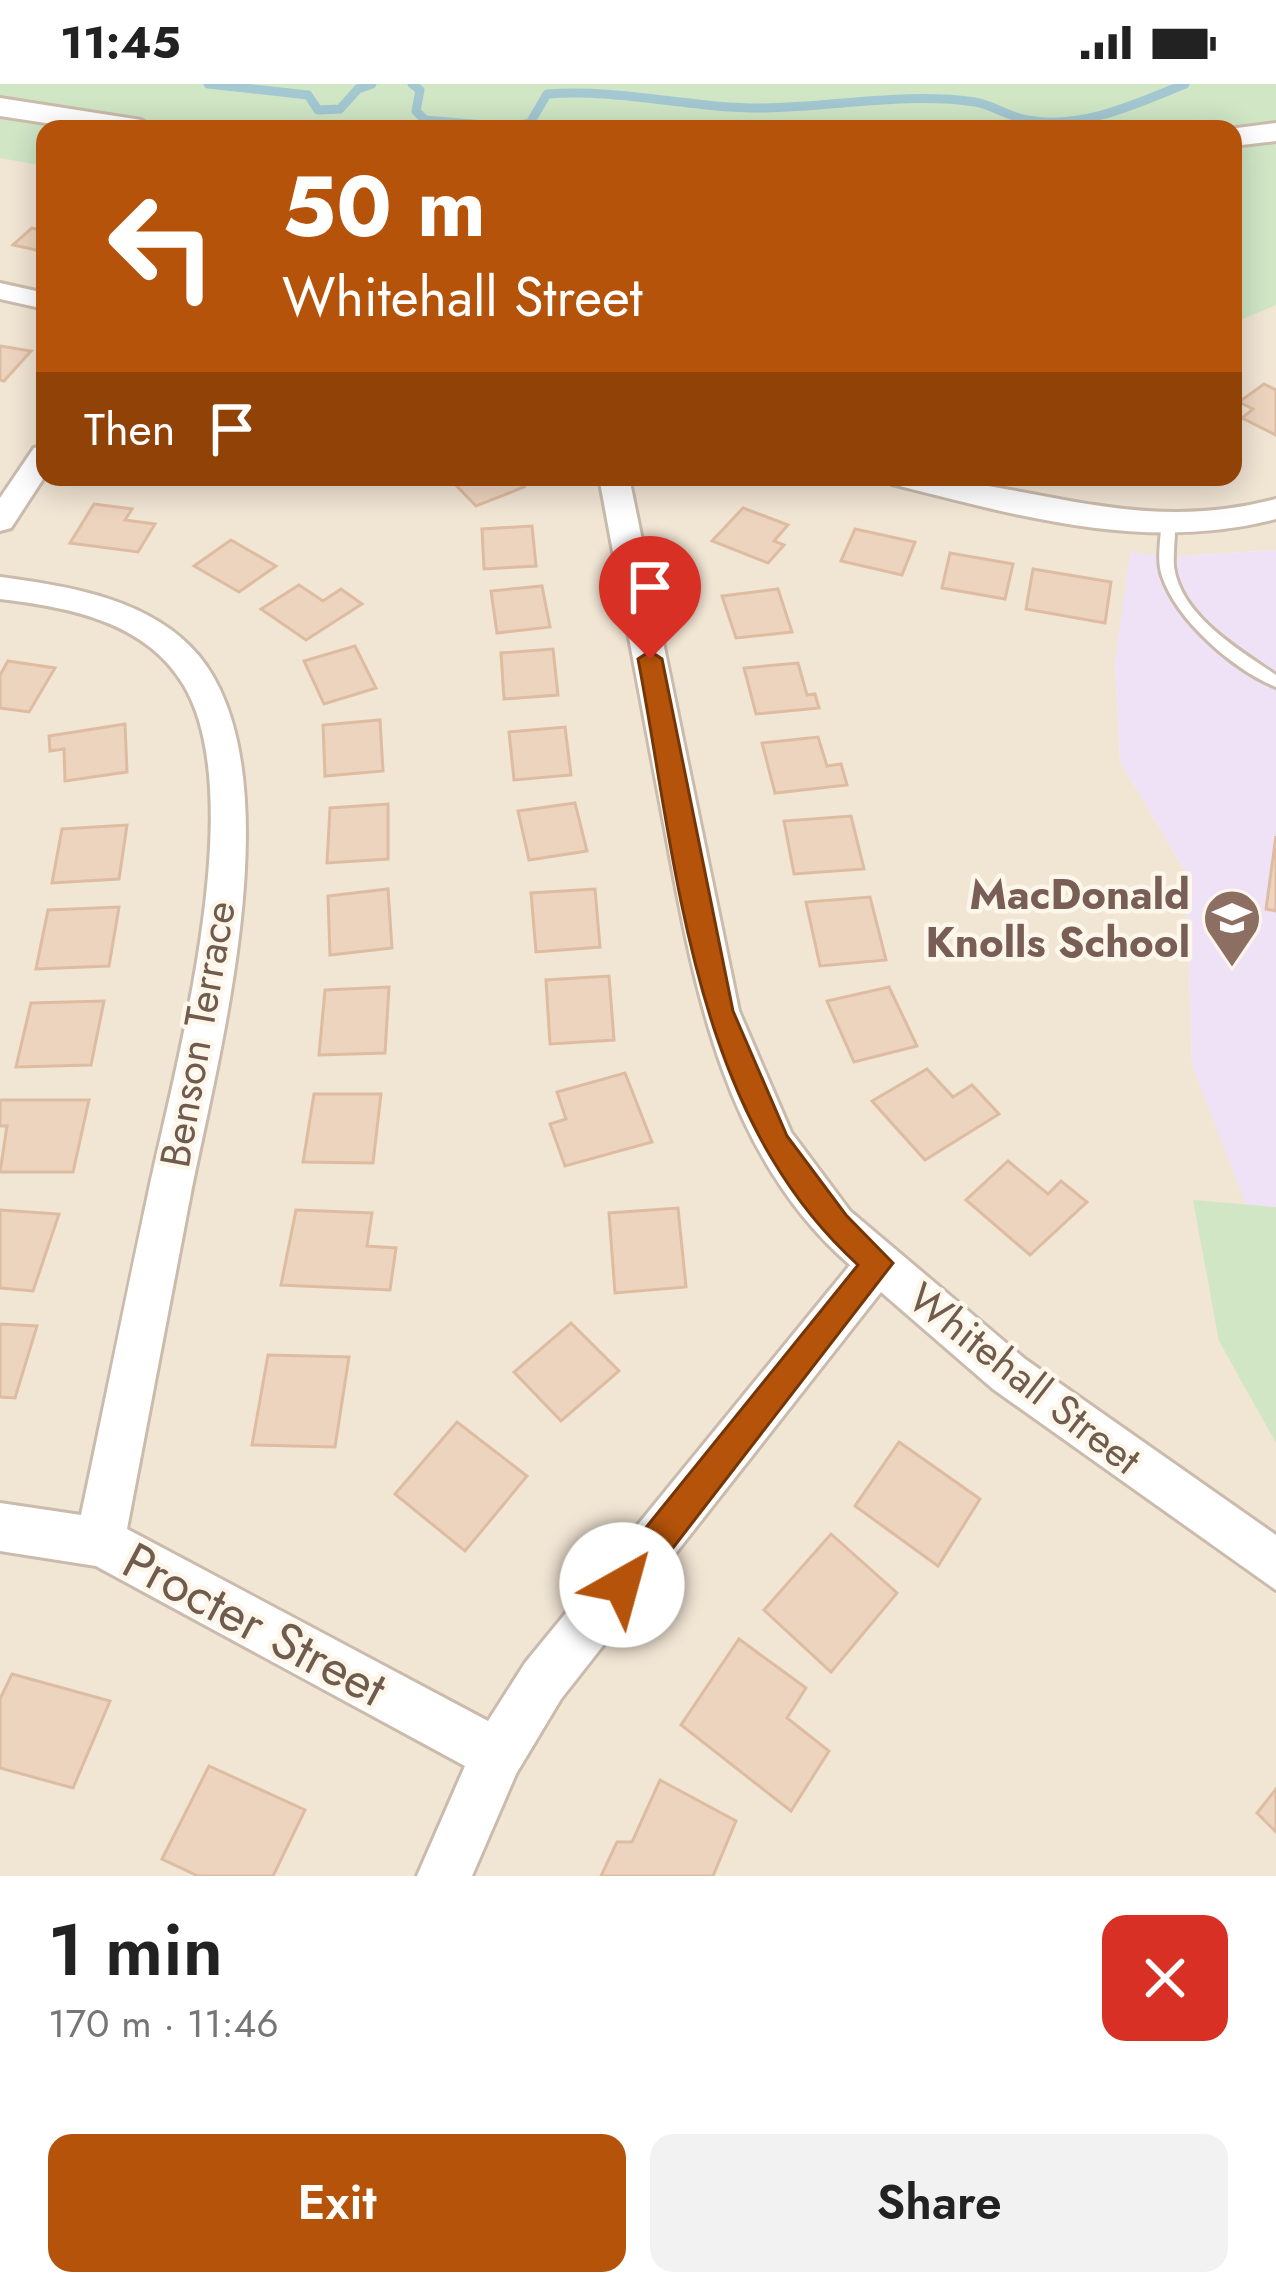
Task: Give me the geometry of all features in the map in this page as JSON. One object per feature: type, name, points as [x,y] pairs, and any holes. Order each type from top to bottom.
[{"type":"street","points":[[0,107],[83,120]]},
{"type":"street","points":[[1242,136],[1276,132]]},
{"type":"street","points":[[0,291],[36,299]]},
{"type":"street","points":[[0,521],[36,467]]},
{"type":"street","name":"Whitehall Street","points":[[616,486],[719,1011],[776,1143],[835,1225],[1009,1374],[1276,1565]]},
{"type":"street","points":[[949,486],[1168,529],[1241,521],[1276,509]]},
{"type":"street","name":"Benson Terrace","points":[[0,588],[112,609],[172,646],[203,688],[227,763],[221,933],[100,1542]]},
{"type":"street","points":[[444,1876],[497,1755],[543,1681],[878,1263]]},
{"type":"street","name":"Procter Street","points":[[0,1527],[100,1542],[218,1600],[497,1755]]},
{"type":"lane","points":[[1168,529],[1168,574],[1192,616],[1236,656],[1276,682]]},
{"type":"shaded area","points":[[0,154],[36,161],[36,486],[1242,486],[1242,296],[1276,285],[1276,550],[1168,557],[1131,553],[1115,663],[1120,761],[1186,873],[1192,1065],[1276,1266],[1276,1876],[0,1876]]},
{"type":"shaded area","name":"MacDonald Knolls School","points":[[1276,550],[1276,1266],[1255,1228],[1192,1065],[1186,873],[1120,761],[1115,663],[1130,552],[1168,557]]},
{"type":"green space","points":[[0,84],[1276,84],[1276,305],[1242,319],[1242,120],[36,120],[36,164],[0,158]]},
{"type":"green space","points":[[1193,1200],[1276,1207],[1276,1443],[1219,1341]]},
{"type":"building","points":[[32,228],[36,229],[36,250],[13,245]]},
{"type":"building","points":[[0,346],[31,351],[4,381],[0,380]]},
{"type":"building","points":[[1264,384],[1276,390],[1276,435],[1242,418],[1253,409],[1242,400]]},
{"type":"building","points":[[457,486],[524,487],[476,506]]},
{"type":"building","points":[[94,504],[132,509],[125,520],[155,524],[138,552],[70,543]]},
{"type":"building","points":[[743,508],[788,525],[774,541],[784,545],[768,563],[712,541]]},
{"type":"building","points":[[532,526],[536,566],[484,569],[482,529]]},
{"type":"building","points":[[855,529],[915,542],[902,575],[841,561]]},
{"type":"building","points":[[231,540],[276,566],[239,592],[194,566]]},
{"type":"building","points":[[950,553],[1013,564],[1005,599],[942,588]]},
{"type":"building","points":[[1033,569],[1111,582],[1105,623],[1026,609]]},
{"type":"building","points":[[299,585],[323,601],[341,589],[362,604],[306,640],[261,609]]},
{"type":"building","points":[[542,586],[550,627],[497,633],[491,591]]},
{"type":"building","points":[[778,589],[792,632],[736,638],[722,596]]},
{"type":"building","points":[[355,646],[376,688],[324,704],[304,661]]},
{"type":"building","points":[[553,649],[558,695],[504,699],[501,653]]},
{"type":"building","points":[[8,661],[55,668],[29,712],[0,708],[0,675]]},
{"type":"building","points":[[798,663],[807,695],[815,694],[819,708],[756,714],[744,668]]},
{"type":"building","points":[[380,720],[383,771],[325,776],[323,725]]},
{"type":"building","points":[[125,724],[127,772],[65,781],[64,749],[50,751],[49,736]]},
{"type":"building","points":[[565,727],[571,775],[514,780],[509,732]]},
{"type":"building","points":[[818,737],[827,766],[841,764],[847,785],[775,793],[762,743]]},
{"type":"building","points":[[575,803],[587,851],[529,860],[518,811]]},
{"type":"building","points":[[388,804],[388,859],[327,863],[330,808]]},
{"type":"building","points":[[851,816],[864,869],[794,874],[784,821]]},
{"type":"building","points":[[127,825],[119,879],[52,883],[62,829]]},
{"type":"building","points":[[1276,836],[1276,911],[1266,909]]},
{"type":"building","points":[[388,889],[392,948],[330,955],[328,896]]},
{"type":"building","points":[[595,889],[600,947],[536,952],[531,893]]},
{"type":"building","points":[[870,897],[886,960],[820,966],[806,902]]},
{"type":"building","points":[[119,907],[109,966],[36,969],[48,910]]},
{"type":"building","points":[[609,976],[614,1040],[550,1044],[546,980]]},
{"type":"building","points":[[389,987],[385,1053],[319,1055],[325,990]]},
{"type":"building","points":[[889,987],[917,1046],[854,1062],[827,1001]]},
{"type":"building","points":[[104,1001],[91,1065],[16,1067],[31,1003]]},
{"type":"building","points":[[927,1069],[953,1097],[972,1085],[999,1114],[925,1160],[872,1101]]},
{"type":"building","points":[[625,1073],[652,1142],[565,1166],[550,1124],[566,1119],[557,1092]]},
{"type":"building","points":[[314,1094],[381,1094],[373,1163],[303,1162]]},
{"type":"building","points":[[0,1100],[89,1100],[73,1172],[0,1172],[7,1126],[0,1126]]},
{"type":"building","points":[[1008,1161],[1048,1194],[1061,1181],[1087,1202],[1030,1255],[966,1200]]},
{"type":"building","points":[[678,1208],[686,1287],[615,1293],[609,1213]]},
{"type":"building","points":[[0,1210],[59,1214],[33,1291],[0,1288]]},
{"type":"building","points":[[296,1210],[372,1213],[367,1246],[396,1248],[390,1290],[281,1285]]},
{"type":"building","points":[[571,1323],[619,1371],[561,1421],[514,1372]]},
{"type":"building","points":[[0,1324],[37,1326],[15,1398],[0,1397]]},
{"type":"building","points":[[268,1355],[349,1357],[335,1447],[252,1445]]},
{"type":"building","points":[[457,1422],[527,1476],[465,1551],[395,1494]]},
{"type":"building","points":[[899,1442],[980,1499],[938,1566],[855,1506]]},
{"type":"building","points":[[831,1534],[897,1593],[831,1672],[764,1610]]},
{"type":"building","points":[[739,1639],[806,1688],[787,1718],[829,1751],[791,1811],[681,1725]]},
{"type":"building","points":[[12,1674],[110,1701],[73,1788],[0,1768],[0,1699]]},
{"type":"building","points":[[209,1766],[305,1810],[273,1876],[198,1876],[162,1859]]},
{"type":"building","points":[[660,1780],[736,1821],[713,1876],[601,1876],[617,1842],[632,1842]]},
{"type":"building","points":[[1276,1789],[1276,1832],[1257,1813]]},
{"type":"waterway","points":[[208,84],[308,95],[318,110],[340,109],[358,89],[372,84]]},
{"type":"waterway","points":[[412,84],[420,90],[416,111],[425,120]]},
{"type":"waterway","points":[[1075,120],[1108,113],[1185,84]]},
{"type":"waterway","points":[[532,120],[547,94],[575,93],[765,108],[949,99],[1034,120]]},
{"type":"place","name":"MacDonald Knolls School","points":[[1232,969]]},
{"type":"route","points":[[622,1585],[878,1263],[835,1225],[776,1143],[719,1011],[650,659]]}]
